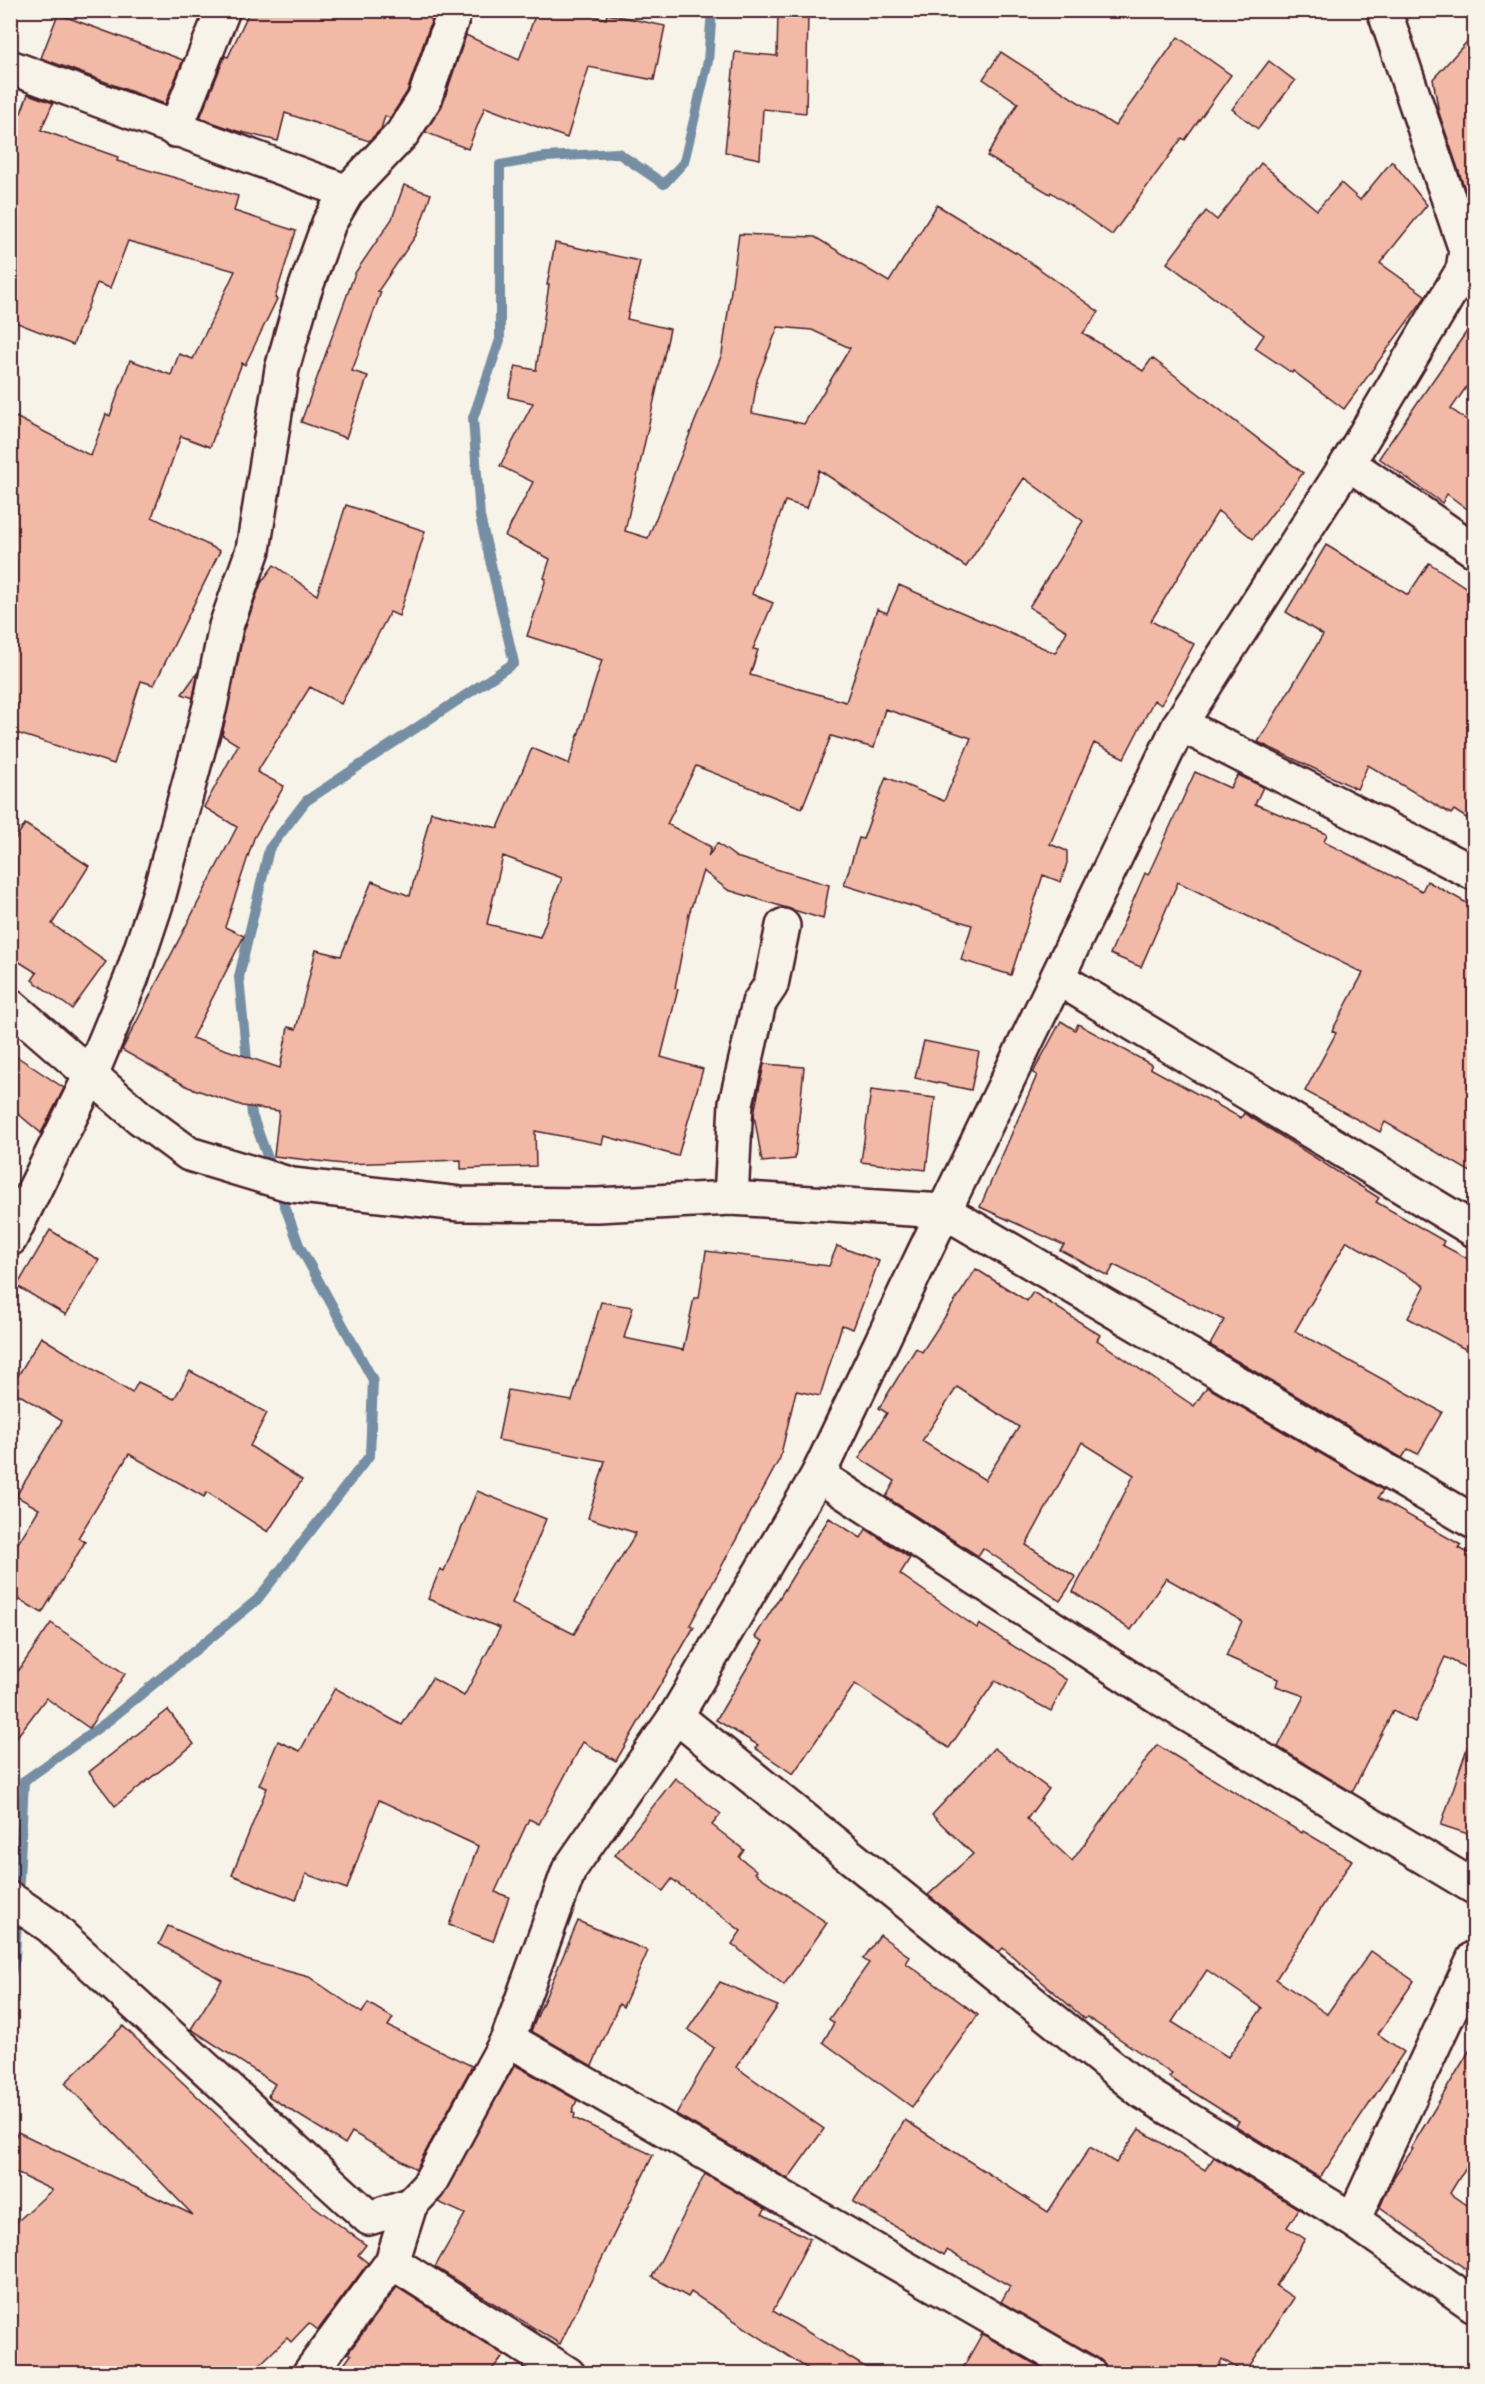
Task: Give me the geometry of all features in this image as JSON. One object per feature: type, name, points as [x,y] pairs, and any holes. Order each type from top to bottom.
[{"type":"street","points":[[175,130],[223,10]]},
{"type":"street","points":[[10,1239],[91,1075],[131,980],[159,895],[210,706],[226,626],[253,550],[282,369],[303,295],[329,223],[347,192],[402,134],[424,100],[455,10]]},
{"type":"street","points":[[309,2373],[392,2262],[410,2205],[428,2186],[507,2039],[570,1870],[676,1716],[818,1475],[1180,724],[1348,463],[1469,260],[1384,10]]},
{"type":"street","points":[[10,67],[347,192]]},
{"type":"street","points":[[1348,463],[1474,550]]},
{"type":"street","points":[[1180,724],[1474,873]]},
{"type":"street","points":[[730,1198],[736,1103],[759,1003],[771,985],[783,926]]},
{"type":"street","points":[[1058,978],[1474,1230]]},
{"type":"street","points":[[10,1005],[139,1117],[189,1154],[292,1185],[460,1204],[597,1204],[730,1198],[944,1211],[1474,1522]]},
{"type":"street","points":[[818,1475],[1162,1699],[1474,1887]]},
{"type":"street","points":[[676,1716],[1143,2092],[1353,2220],[1474,2305]]},
{"type":"street","points":[[10,1899],[50,1926],[369,2218],[410,2205]]},
{"type":"street","points":[[1353,2220],[1474,1958]]},
{"type":"street","points":[[507,2039],[1089,2373]]},
{"type":"street","points":[[392,2262],[568,2373]]},
{"type":"building","points":[[250,10],[413,10],[432,19],[407,92],[390,118],[385,116],[381,129],[369,141],[285,113],[278,141],[237,131],[200,118],[225,56],[228,57]]},
{"type":"building","points":[[537,10],[572,10],[606,19],[607,14],[665,26],[654,80],[589,67],[567,138],[485,107],[468,149],[425,132],[442,106],[466,35],[519,60]]},
{"type":"building","points":[[778,11],[808,12],[806,113],[763,109],[760,159],[725,152],[735,52],[777,56]]},
{"type":"building","points":[[58,14],[183,60],[165,104],[41,58]]},
{"type":"building","points":[[1474,34],[1473,213],[1439,113],[1433,79]]},
{"type":"building","points":[[1178,37],[1231,75],[1185,140],[1182,138],[1112,235],[1051,192],[1050,194],[987,156],[1018,103],[983,79],[1001,52],[1115,126]]},
{"type":"building","points":[[1269,61],[1295,81],[1258,129],[1232,109]]},
{"type":"building","points":[[28,94],[53,103],[41,130],[118,157],[117,161],[238,196],[234,211],[296,231],[275,298],[277,299],[245,365],[242,363],[210,447],[181,436],[152,517],[220,551],[154,685],[141,681],[114,764],[10,731],[10,414],[91,456],[106,414],[110,416],[130,360],[171,375],[179,354],[193,359],[235,271],[128,241],[110,288],[97,283],[73,345],[10,320],[10,109],[21,113]]},
{"type":"building","points":[[1392,161],[1427,205],[1380,263],[1426,296],[1344,409],[1293,371],[1292,373],[1255,348],[1264,335],[1167,263],[1206,211],[1217,220],[1261,163],[1317,210],[1341,183],[1360,200]]},
{"type":"building","points":[[404,185],[431,194],[417,234],[378,291],[381,292],[352,371],[368,376],[346,438],[301,422],[355,273],[392,219]]},
{"type":"building","points":[[937,205],[1016,252],[1099,312],[1083,333],[1143,371],[1152,358],[1303,473],[1253,539],[1218,511],[1151,621],[1194,644],[1161,705],[1154,700],[1124,758],[1094,743],[1050,844],[1067,851],[1067,863],[1061,882],[1043,875],[1011,975],[961,960],[972,925],[844,885],[859,838],[863,839],[886,777],[944,801],[971,738],[885,709],[874,748],[831,736],[802,808],[696,766],[667,824],[711,847],[708,857],[717,843],[736,857],[829,885],[823,919],[728,890],[703,871],[689,914],[675,988],[678,989],[661,1057],[703,1069],[678,1156],[604,1136],[602,1144],[535,1131],[536,1166],[461,1169],[461,1160],[343,1164],[274,1156],[279,1111],[243,1106],[188,1087],[122,1050],[237,827],[204,807],[238,745],[222,735],[244,631],[261,583],[274,565],[317,595],[346,505],[425,531],[399,616],[390,612],[341,704],[310,687],[257,772],[284,786],[254,838],[225,927],[244,936],[192,1038],[280,1068],[288,1027],[296,1029],[316,950],[341,956],[372,881],[410,896],[431,812],[498,828],[532,748],[569,764],[602,660],[527,636],[546,579],[544,578],[550,559],[505,536],[533,482],[500,466],[533,403],[508,397],[516,366],[536,370],[555,243],[640,261],[627,319],[670,329],[625,531],[648,538],[722,354],[739,234],[815,237],[889,282]],"holes":[[[778,327],[812,330],[850,348],[804,424],[752,413],[757,380]],[[819,470],[966,567],[1024,478],[1083,521],[1029,607],[1067,631],[1055,653],[899,585],[887,613],[877,609],[846,702],[750,675],[758,650],[753,649],[773,603],[752,594],[785,501],[807,508]],[[503,856],[562,878],[540,937],[487,924]]]},
{"type":"building","points":[[1474,321],[1474,376],[1451,409],[1474,425],[1474,514],[1447,494],[1442,503],[1379,458]]},
{"type":"building","points":[[1326,545],[1408,595],[1429,563],[1474,593],[1474,823],[1454,810],[1451,814],[1368,765],[1357,789],[1258,742],[1323,635],[1286,612]]},
{"type":"building","points":[[198,672],[193,698],[182,694]]},
{"type":"building","points":[[1195,772],[1230,788],[1238,775],[1263,787],[1255,804],[1327,834],[1324,842],[1422,891],[1427,881],[1474,907],[1474,1174],[1385,1122],[1380,1132],[1305,1091],[1336,1033],[1332,1031],[1363,973],[1178,882],[1141,967],[1110,954],[1145,873],[1148,875]]},
{"type":"building","points":[[25,824],[89,866],[52,924],[106,962],[72,1009],[32,980],[37,973],[10,956],[10,847]]},
{"type":"building","points":[[1061,1021],[1075,1030],[1078,1024],[1152,1065],[1150,1068],[1241,1118],[1244,1113],[1379,1198],[1376,1202],[1444,1241],[1442,1245],[1474,1262],[1474,1354],[1408,1318],[1425,1286],[1347,1241],[1295,1331],[1442,1412],[1418,1454],[1408,1449],[1402,1458],[1210,1345],[1224,1320],[1114,1265],[1108,1276],[1060,1250],[1064,1245],[980,1207],[1037,1075],[1033,1073]]},
{"type":"building","points":[[924,1041],[979,1052],[971,1090],[915,1078]]},
{"type":"building","points":[[10,1052],[64,1088],[41,1133],[10,1107]]},
{"type":"building","points":[[764,1064],[804,1067],[795,1159],[762,1162],[754,1114]]},
{"type":"building","points":[[871,1090],[935,1098],[926,1170],[861,1162]]},
{"type":"building","points":[[50,1230],[99,1260],[66,1315],[17,1286]]},
{"type":"building","points":[[837,1246],[879,1261],[853,1329],[842,1325],[820,1396],[796,1391],[780,1458],[690,1625],[694,1627],[616,1761],[583,1742],[539,1824],[529,1819],[495,1892],[509,1897],[493,1941],[449,1925],[478,1846],[379,1800],[347,1889],[306,1874],[296,1900],[232,1875],[267,1788],[259,1785],[278,1741],[300,1751],[335,1688],[402,1725],[432,1678],[464,1696],[500,1628],[428,1599],[440,1569],[444,1571],[477,1491],[546,1519],[512,1603],[574,1634],[636,1533],[588,1518],[605,1461],[498,1440],[508,1390],[572,1401],[601,1302],[633,1307],[624,1338],[683,1350],[694,1298],[699,1298],[706,1251],[829,1266]]},
{"type":"building","points":[[976,1269],[1027,1301],[1033,1292],[1100,1335],[1097,1340],[1194,1406],[1207,1387],[1383,1490],[1378,1498],[1461,1545],[1459,1548],[1474,1556],[1474,1672],[1445,1657],[1415,1722],[1393,1711],[1352,1792],[1278,1747],[1304,1696],[1276,1686],[1278,1679],[1226,1656],[1242,1621],[1166,1578],[1131,1630],[1073,1592],[1134,1475],[1082,1442],[1026,1545],[1076,1577],[1060,1601],[983,1548],[978,1556],[886,1497],[895,1481],[859,1458],[887,1413],[879,1408],[916,1348],[922,1352]],"holes":[[[957,1387],[1019,1427],[985,1480],[922,1441]]]},
{"type":"building","points":[[41,1337],[132,1393],[138,1382],[174,1399],[190,1371],[267,1413],[250,1446],[302,1480],[268,1532],[207,1492],[204,1497],[129,1454],[78,1538],[85,1542],[42,1613],[10,1594],[10,1556],[39,1509],[16,1496],[62,1421],[10,1389]]},
{"type":"building","points":[[829,1518],[861,1538],[866,1529],[910,1558],[900,1574],[977,1628],[979,1624],[1067,1680],[1051,1711],[995,1681],[949,1748],[855,1684],[793,1774],[755,1748],[758,1745],[716,1720],[763,1641],[755,1637]]},
{"type":"building","points":[[51,1623],[125,1674],[89,1728],[46,1698],[10,1746],[10,1683]]},
{"type":"building","points":[[168,1710],[194,1744],[115,1806],[89,1772]]},
{"type":"building","points":[[1469,1742],[1474,1743],[1474,1836],[1441,1825]]},
{"type":"building","points":[[1157,1745],[1302,1833],[1303,1831],[1352,1860],[1276,1979],[1327,2014],[1371,1951],[1414,1981],[1378,2034],[1404,2052],[1320,2178],[1236,2126],[1239,2121],[1169,2077],[1172,2074],[1087,2017],[1085,2019],[1003,1948],[999,1952],[928,1895],[973,1854],[932,1815],[994,1748],[1049,1789],[1027,1819],[1072,1861]],"holes":[[[1207,1970],[1262,2008],[1228,2057],[1172,2022]]]},
{"type":"building","points":[[675,1778],[721,1814],[712,1825],[744,1850],[739,1857],[757,1871],[755,1873],[827,1923],[784,1985],[732,1944],[741,1931],[672,1879],[663,1891],[615,1855]]},
{"type":"building","points":[[578,1921],[648,1951],[623,2007],[619,2004],[592,2066],[531,2031]]},
{"type":"building","points":[[168,1926],[246,1960],[309,1977],[362,2013],[368,2003],[393,2018],[388,2026],[472,2066],[416,2169],[352,2132],[345,2144],[268,2096],[275,2084],[191,2029],[222,1980],[159,1944]]},
{"type":"building","points":[[880,1935],[910,1957],[906,1963],[978,2015],[912,2107],[823,2042],[834,2023],[829,2019],[869,1963],[863,1959]]},
{"type":"building","points":[[720,1982],[778,2006],[736,2067],[824,2129],[788,2179],[676,2114],[714,2048],[688,2029]]},
{"type":"building","points":[[123,2026],[311,2204],[366,2245],[358,2255],[368,2263],[318,2330],[309,2323],[291,2342],[287,2338],[251,2373],[10,2373],[10,2228],[52,2190],[10,2170],[10,2147],[18,2132],[193,2215],[65,2083]]},
{"type":"building","points":[[1474,2043],[1474,2154],[1450,2193],[1474,2210],[1474,2275],[1380,2207],[1393,2178],[1413,2149],[1411,2148]]},
{"type":"building","points":[[515,2065],[577,2100],[572,2112],[575,2114],[574,2118],[653,2155],[560,2344],[435,2267],[465,2214],[438,2202]]},
{"type":"building","points":[[905,2120],[1048,2212],[1090,2147],[1116,2163],[1139,2129],[1205,2170],[1214,2157],[1299,2209],[1287,2227],[1305,2239],[1276,2286],[1294,2298],[1245,2373],[1222,2359],[1216,2373],[1108,2373],[1105,2364],[1098,2358],[1001,2302],[1010,2286],[947,2250],[944,2255],[853,2202]]},
{"type":"building","points":[[705,2174],[766,2209],[762,2214],[810,2239],[773,2311],[875,2373],[814,2373],[691,2292],[688,2297],[652,2277]]},
{"type":"building","points":[[397,2287],[504,2355],[489,2373],[338,2373],[351,2355],[348,2353]]},
{"type":"building","points":[[982,2334],[1042,2368],[1039,2373],[960,2373]]},
{"type":"waterway","points":[[248,1071],[239,977],[269,849],[306,801],[514,663],[480,517],[473,418],[500,340],[500,165],[545,157],[618,153],[664,184],[684,162],[708,61],[712,10]]},
{"type":"waterway","points":[[250,1095],[252,1115],[273,1172]]},
{"type":"waterway","points":[[10,1978],[15,1958],[24,1781],[108,1721],[257,1600],[370,1455],[373,1380],[299,1245],[278,1187]]}]
